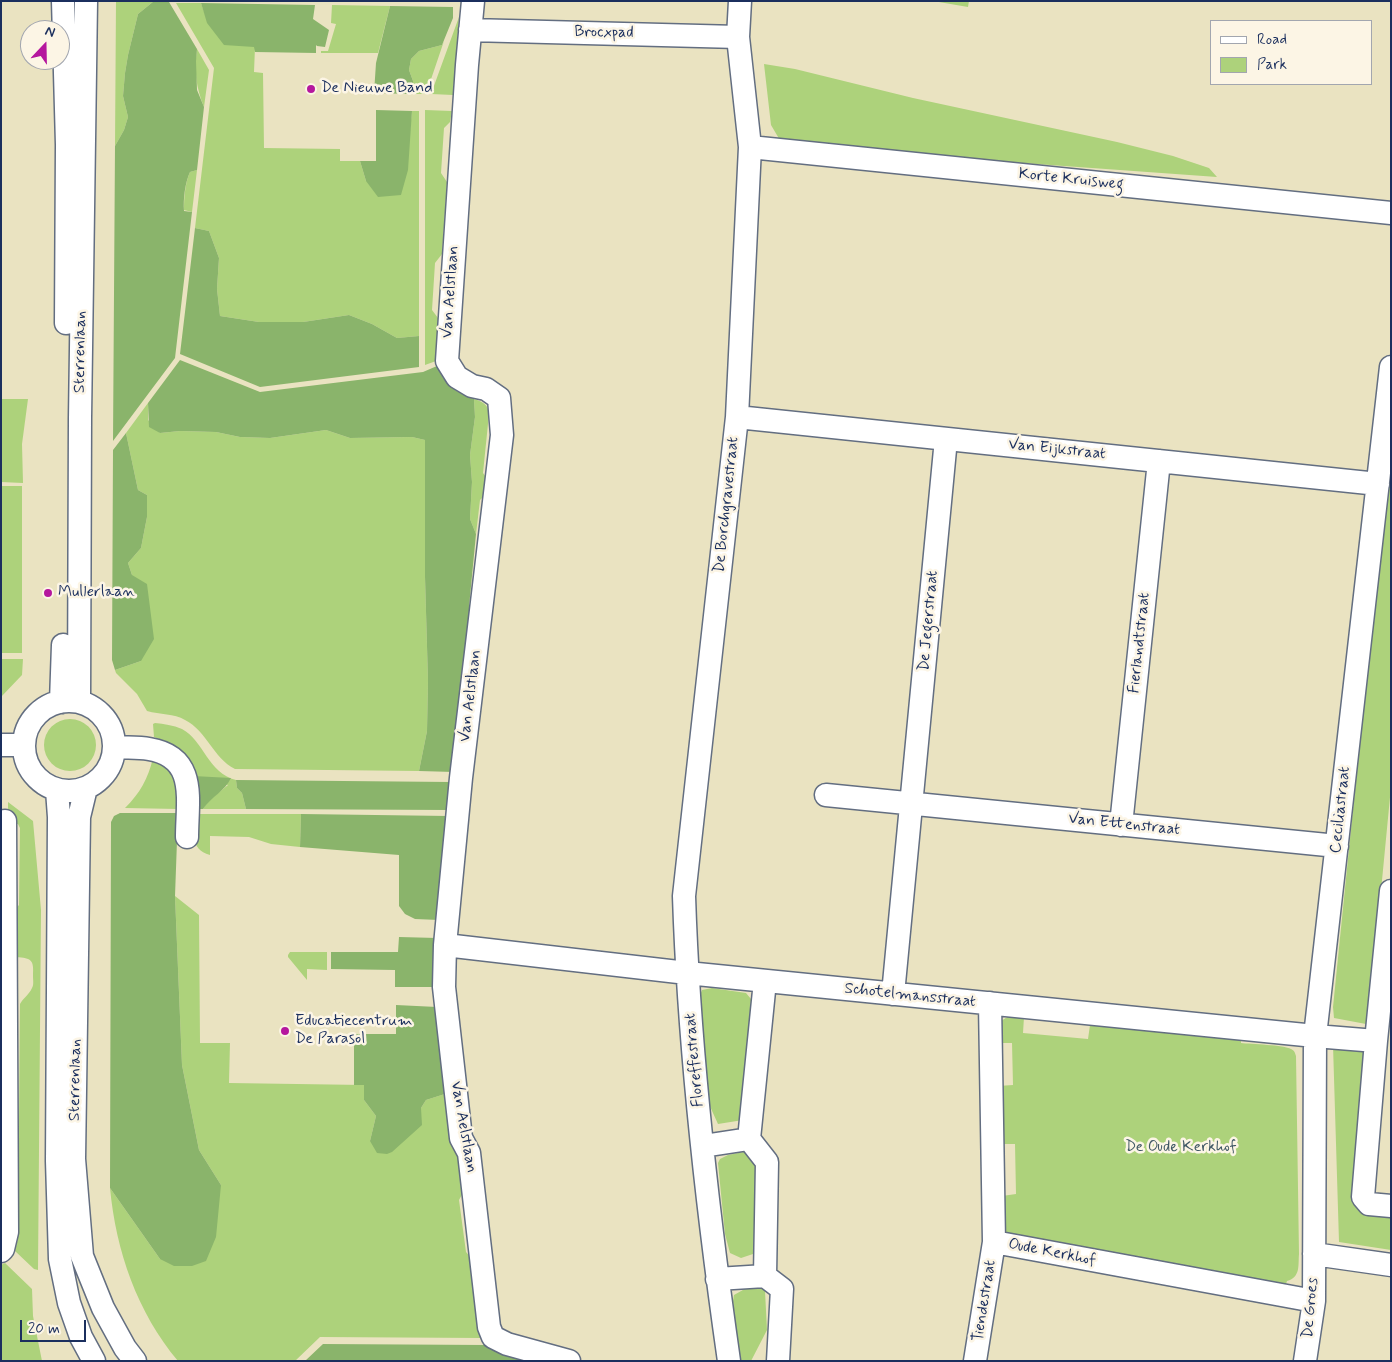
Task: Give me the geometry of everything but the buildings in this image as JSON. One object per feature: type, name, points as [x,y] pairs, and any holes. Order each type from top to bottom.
[{"type":"street","name":"Sterrenlaan","points":[[63,1],[67,155],[63,660],[70,702]]},
{"type":"street","name":"Sterrenlaan","points":[[70,702],[80,418],[86,1]]},
{"type":"street","name":"Van Aelstlaan","points":[[474,1],[470,30],[446,361],[457,377],[472,386],[486,389],[499,398],[502,435],[461,778],[444,945],[444,987],[461,1138],[469,1154],[489,1327],[493,1336],[507,1344],[569,1361]]},
{"type":"street","name":"De Borchgravestraat","points":[[686,973],[684,896],[737,417],[750,147],[738,37],[740,1]]},
{"type":"street","name":"Brocxpad","points":[[470,30],[738,37]]},
{"type":"street","name":"Korte Kruisweg","points":[[750,147],[1391,213]]},
{"type":"street","name":"Ceciliastraat","points":[[1314,1254],[1316,1036],[1378,484],[1388,424],[1391,367]]},
{"type":"street","name":"Van Eijkstraat","points":[[737,417],[1378,484]]},
{"type":"street","name":"De Jegerstraat","points":[[893,994],[946,439]]},
{"type":"street","name":"Fierlandtstraat","points":[[1121,825],[1159,461]]},
{"type":"street","points":[[70,702],[93,708],[104,718],[112,732],[114,747],[111,762],[103,776],[96,783],[86,788],[72,791],[57,790],[44,784],[33,773],[26,760],[24,745],[27,730],[35,717],[51,704],[70,702]]},
{"type":"street","points":[[1,745],[24,745]]},
{"type":"street","points":[[114,747],[150,749],[166,753],[179,762],[186,778],[187,837]]},
{"type":"street","name":"Sterrenlaan","points":[[86,788],[79,816],[74,1159],[76,1191],[82,1256],[103,1308],[125,1348],[135,1361]]},
{"type":"street","name":"Sterrenlaan","points":[[57,790],[59,817],[56,1161],[60,1258],[69,1302],[81,1337],[94,1361]]},
{"type":"street","points":[[826,795],[912,804]]},
{"type":"street","name":"Van Ettenstraat","points":[[912,804],[1337,846]]},
{"type":"street","points":[[2,1250],[7,1232],[5,822]]},
{"type":"street","points":[[1391,891],[1363,1197],[1369,1204],[1391,1206]]},
{"type":"street","name":"Schotelmansstraat","points":[[444,945],[686,973],[990,1004],[1316,1036],[1376,1040]]},
{"type":"street","name":"Floreffestraat","points":[[686,973],[717,1280],[729,1361]]},
{"type":"street","points":[[765,981],[749,1139],[767,1162],[765,1276]]},
{"type":"street","name":"Oude Kerkhof","points":[[990,1004],[994,1242],[1314,1301]]},
{"type":"street","points":[[703,1146],[749,1139]]},
{"type":"street","name":"Tiendestraat","points":[[976,1361],[994,1242]]},
{"type":"street","points":[[1314,1254],[1391,1265]]},
{"type":"street","name":"De Groes","points":[[1305,1361],[1314,1301],[1314,1254]]},
{"type":"street","points":[[717,1280],[765,1276],[782,1289],[778,1361]]},
{"type":"green space","points":[[116,1],[154,1],[138,14],[125,73],[123,96],[128,117],[124,130],[115,146]]},
{"type":"green space","points":[[154,1],[169,2],[197,49],[197,90],[204,107],[197,170],[190,172],[184,196],[184,211],[192,212],[175,358],[113,441],[115,146],[124,130],[128,117],[123,96],[125,73],[138,14]]},
{"type":"green space","points":[[933,1],[969,1],[968,7]]},
{"type":"green space","points":[[176,3],[201,3],[208,23],[255,47],[254,72],[263,73],[264,148],[340,149],[340,161],[360,161],[366,181],[409,140],[412,111],[419,111],[419,336],[397,338],[372,324],[349,315],[303,322],[259,322],[220,316],[217,289],[219,258],[209,231],[195,228],[214,68]]},
{"type":"green space","points":[[201,3],[315,5],[313,19],[329,30],[325,47],[316,45],[316,53],[255,52],[254,47],[224,45],[207,23]]},
{"type":"green space","points":[[332,5],[390,6],[378,53],[321,53],[321,51],[328,51],[336,24],[331,23]]},
{"type":"green space","points":[[390,6],[453,7],[453,18],[442,45],[419,51],[411,59],[409,70],[413,87],[410,94],[374,93],[376,63]]},
{"type":"green space","points":[[459,17],[453,95],[431,94]]},
{"type":"green space","points":[[444,41],[426,94],[410,94],[413,87],[409,70],[411,59],[419,51],[442,45]]},
{"type":"green space","points":[[197,49],[209,70],[204,107],[196,79]]},
{"type":"green space","points":[[764,64],[795,69],[913,98],[1117,142],[1173,156],[1209,168],[1217,177],[800,147],[781,142],[771,125]]},
{"type":"green space","points":[[376,110],[412,111],[408,170],[401,195],[378,197],[366,181],[360,161],[376,161]]},
{"type":"green space","points":[[425,110],[452,111],[450,122],[444,128],[441,173],[447,182],[442,254],[435,263],[432,310],[438,318],[436,361],[425,365]]},
{"type":"green space","points":[[197,170],[192,212],[184,210],[185,191],[190,172]]},
{"type":"green space","points":[[195,228],[209,231],[219,258],[217,289],[220,316],[259,322],[303,322],[349,315],[372,324],[397,338],[419,336],[419,367],[260,387],[180,354]]},
{"type":"green space","points":[[180,360],[260,392],[423,372],[437,366],[443,378],[451,387],[474,399],[475,417],[470,455],[472,482],[470,519],[476,534],[469,607],[475,615],[454,772],[419,771],[427,731],[428,681],[425,577],[425,440],[412,437],[350,438],[326,430],[270,438],[240,437],[216,432],[180,431],[160,433],[149,427],[148,403]]},
{"type":"green space","points":[[1,399],[28,399],[22,444],[23,483],[1,482]]},
{"type":"green space","points":[[474,399],[480,401],[488,408],[489,414],[483,473],[488,480],[487,493],[480,500],[476,534],[470,519],[472,482],[470,455],[475,417]]},
{"type":"green space","points":[[148,403],[148,420],[160,433],[180,431],[216,432],[240,437],[270,438],[326,430],[350,438],[412,437],[425,440],[425,577],[428,681],[427,731],[419,771],[235,769],[221,758],[193,725],[176,716],[147,711],[137,694],[116,673],[115,670],[141,661],[132,575],[128,563],[141,548],[147,517],[147,495],[138,490],[126,433]]},
{"type":"green space","points":[[126,433],[138,490],[147,495],[147,517],[141,548],[128,563],[132,575],[147,584],[154,639],[141,661],[115,670],[112,660],[113,450]]},
{"type":"green space","points":[[1391,434],[1391,787],[1369,1015],[1366,1024],[1334,1018],[1333,1007]]},
{"type":"green space","points":[[1,486],[22,486],[22,653],[1,653]]},
{"type":"green space","points":[[1,659],[23,659],[22,675],[1,697]]},
{"type":"green space","points":[[65,719],[75,719],[89,726],[96,740],[96,750],[89,764],[75,771],[65,771],[55,767],[48,760],[44,750],[44,740],[48,730],[55,723]]},
{"type":"green space","points":[[153,724],[182,729],[189,734],[219,771],[236,780],[237,788],[242,793],[246,809],[203,809],[207,802],[228,785],[193,776],[183,755],[175,747],[154,737]]},
{"type":"green space","points":[[153,758],[175,773],[178,809],[125,808],[143,785]]},
{"type":"green space","points":[[193,776],[231,778],[225,787],[203,809],[193,809]]},
{"type":"green space","points":[[236,780],[451,782],[450,810],[246,809],[242,793],[237,788]]},
{"type":"green space","points":[[8,802],[33,821],[41,910],[38,1270],[34,1269],[15,1251],[18,1238],[20,1004],[33,987],[33,971],[32,963],[29,959],[16,957],[12,913],[19,905],[20,828],[18,824],[10,824],[8,822]]},
{"type":"green space","points":[[120,813],[178,813],[175,896],[182,1065],[199,1150],[221,1185],[216,1237],[206,1261],[192,1266],[174,1266],[160,1259],[110,1188],[111,822],[114,816]]},
{"type":"green space","points":[[194,814],[301,814],[300,847],[271,844],[249,837],[210,836],[210,855],[199,848],[194,839]]},
{"type":"green space","points":[[301,814],[449,816],[439,920],[415,919],[405,914],[399,906],[399,855],[300,847]]},
{"type":"green space","points":[[175,896],[199,915],[200,1043],[230,1043],[229,1083],[364,1085],[364,1100],[376,1116],[370,1141],[421,1108],[426,1100],[448,1093],[460,1151],[464,1191],[459,1200],[466,1252],[473,1260],[483,1338],[320,1337],[295,1361],[178,1361],[164,1342],[140,1301],[123,1258],[117,1235],[110,1188],[160,1259],[221,1185],[199,1150],[182,1065]]},
{"type":"green space","points":[[399,937],[437,938],[435,987],[395,987],[395,970],[331,969],[331,952],[398,952]]},
{"type":"green space","points":[[290,952],[327,952],[327,970],[307,969],[307,980],[288,957]]},
{"type":"green space","points":[[712,988],[746,993],[751,999],[746,1105],[743,1120],[718,1124],[708,1102],[698,1000],[702,990]]},
{"type":"green space","points":[[396,1005],[437,1007],[448,1093],[426,1100],[421,1108],[422,1125],[392,1152],[387,1154],[377,1153],[370,1141],[376,1116],[364,1100],[364,1085],[354,1085],[354,1034],[396,1034]]},
{"type":"green space","name":"De Oude Kerkhof","points":[[1009,1016],[1024,1017],[1023,1033],[1088,1039],[1092,1023],[1241,1037],[1241,1043],[1282,1047],[1295,1052],[1299,1254],[1298,1270],[1295,1277],[1287,1281],[1286,1284],[1008,1235],[1004,1230],[1002,1196],[1016,1194],[1015,1144],[1001,1144],[998,1086],[1013,1085],[1012,1043],[998,1043],[1001,1021]]},
{"type":"green space","points":[[1333,1045],[1366,1050],[1354,1193],[1391,1211],[1391,1250],[1339,1242]]},
{"type":"green space","points":[[754,1150],[761,1154],[756,1253],[741,1258],[730,1253],[725,1234],[718,1163],[720,1159],[728,1155]]},
{"type":"green space","points":[[5,1263],[32,1289],[33,1316],[42,1361],[1,1361],[1,1265]]},
{"type":"green space","points":[[762,1285],[765,1291],[767,1330],[751,1361],[740,1361],[733,1301],[734,1295],[750,1286]]},
{"type":"green space","points":[[323,1344],[486,1345],[518,1355],[522,1361],[305,1361]]},
{"type":"place","name":"De Nieuwe Band","points":[[311,89]]},
{"type":"place","name":"Mullerlaan","points":[[48,593]]},
{"type":"place","name":"Educatiecentrum De Parasol","points":[[285,1031]]}]
